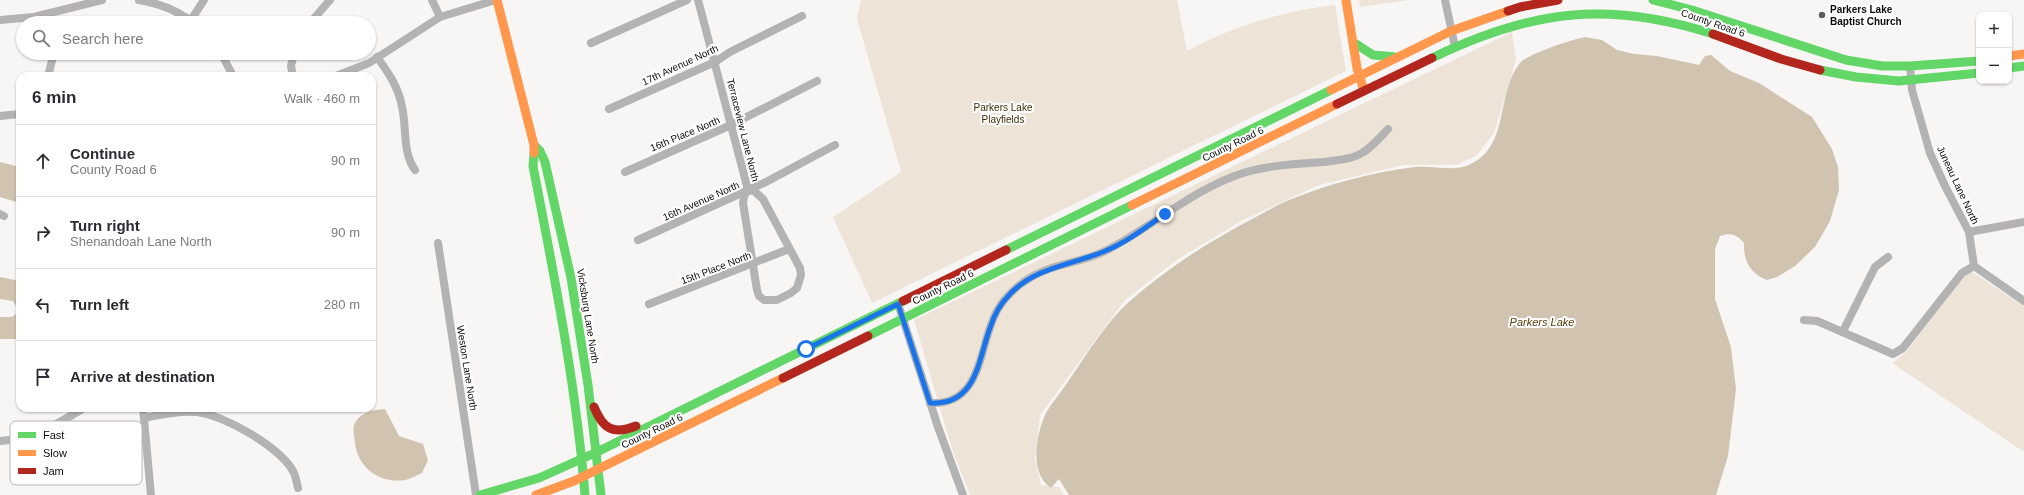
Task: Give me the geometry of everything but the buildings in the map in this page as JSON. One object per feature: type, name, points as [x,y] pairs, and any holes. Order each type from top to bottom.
[{"type":"main road","name":"Vicksburg Lane North","points":[[497,0],[534,145],[533,166],[558,295],[582,459],[585,495]]},
{"type":"main road","points":[[1346,0],[1359,76],[1364,91]]},
{"type":"main road","name":"County Road 6","points":[[480,495],[539,478],[597,452],[1451,31],[1520,7],[1558,0]]},
{"type":"main road","name":"County Road 6","points":[[1653,0],[1692,10],[1846,60],[1882,66],[1910,66],[1976,61]]},
{"type":"main road","name":"County Road 6","points":[[536,495],[599,469],[1455,47],[1479,36],[1518,24],[1555,16],[1584,14],[1640,15],[1673,22],[1802,65],[1860,77],[1910,81],[1976,73]]},
{"type":"main road","points":[[1353,42],[1374,55],[1397,57]]},
{"type":"main road","points":[[2012,56],[2024,54]]},
{"type":"main road","points":[[2012,68],[2024,66]]},
{"type":"main road","name":"Vicksburg Lane North","points":[[534,145],[540,151],[545,162],[571,278],[597,452],[601,495]]},
{"type":"main road","points":[[588,389],[600,420],[616,431],[628,430],[683,403],[703,400]]},
{"type":"street","points":[[29,16],[50,13],[72,3],[102,0]]},
{"type":"street","points":[[139,0],[165,7],[181,16]]},
{"type":"street","points":[[195,16],[204,0]]},
{"type":"street","points":[[316,16],[330,0]]},
{"type":"street","points":[[432,0],[440,17]]},
{"type":"street","points":[[415,170],[408,155],[402,106],[397,89],[377,57],[440,17],[497,0]]},
{"type":"street","points":[[591,44],[687,0]]},
{"type":"street","name":"Terraceview Lane North","points":[[698,0],[748,190],[760,194],[790,249],[801,275],[797,288],[791,293],[777,300],[764,300],[759,296],[757,290],[753,264]]},
{"type":"street","points":[[1445,0],[1455,47]]},
{"type":"street","name":"17th Avenue North","points":[[609,109],[715,62],[730,52],[802,16]]},
{"type":"street","points":[[0,20],[16,18]]},
{"type":"street","points":[[49,72],[52,60]]},
{"type":"street","points":[[225,60],[231,72]]},
{"type":"street","points":[[292,60],[291,66],[292,72]]},
{"type":"street","points":[[348,72],[372,60]]},
{"type":"street","name":"Juneau Lane North","points":[[1910,66],[1910,81],[1930,153],[1969,232],[1974,266]]},
{"type":"street","name":"16th Place North","points":[[625,172],[731,125],[817,82]]},
{"type":"street","points":[[0,116],[16,114]]},
{"type":"street","points":[[930,403],[948,401],[957,397],[968,388],[977,373],[989,329],[998,309],[1010,294],[1026,280],[1044,270],[1107,250],[1194,196],[1223,180],[1244,172],[1269,167],[1345,159],[1361,154],[1378,140],[1388,129]]},
{"type":"street","name":"16th Avenue North","points":[[638,240],[748,190],[835,145]]},
{"type":"street","points":[[748,190],[744,196],[743,203],[753,264]]},
{"type":"street","points":[[1969,232],[2024,222]]},
{"type":"street","name":"Weston Lane North","points":[[438,243],[476,495]]},
{"type":"street","name":"15th Place North","points":[[649,304],[790,249]]},
{"type":"street","points":[[1843,332],[1875,267],[1888,257]]},
{"type":"street","points":[[1804,320],[1817,322],[1893,354],[1903,348],[1962,273],[1974,266],[2024,300]]},
{"type":"street","points":[[898,304],[930,403],[963,495]]},
{"type":"street","points":[[60,421],[77,412]]},
{"type":"street","points":[[143,412],[151,495]]},
{"type":"street","points":[[144,418],[190,412],[217,417],[256,437],[274,450],[294,473],[298,488]]},
{"type":"street","points":[[0,441],[10,439]]},
{"type":"green space","name":"Parkers Lake Playfields","points":[[861,0],[1177,0],[1187,51],[1222,34],[1259,21],[1296,11],[1335,5],[1346,71],[872,303],[833,217],[901,172],[857,19]]},
{"type":"green space","points":[[1359,0],[1408,0],[1360,7]]},
{"type":"green space","points":[[1512,32],[1516,60],[1494,133],[1477,155],[1457,165],[1403,165],[1319,185],[1243,220],[1178,259],[1125,300],[1040,415],[1035,459],[1041,485],[1059,487],[1064,495],[970,495],[953,452],[914,320]]},
{"type":"green space","points":[[1972,272],[2024,306],[2024,452],[1892,363],[1905,353],[1967,273]]},
{"type":"water","name":"Parkers Lake","points":[[1585,37],[1602,40],[1617,50],[1634,54],[1657,56],[1699,65],[1705,56],[1711,55],[1730,71],[1759,83],[1812,117],[1832,149],[1838,167],[1839,190],[1830,221],[1815,247],[1795,266],[1777,277],[1767,280],[1757,274],[1749,266],[1745,256],[1744,243],[1736,236],[1727,234],[1720,236],[1715,249],[1715,299],[1731,347],[1736,389],[1728,456],[1716,495],[1069,495],[1059,479],[1051,488],[1044,481],[1037,464],[1036,454],[1039,433],[1045,415],[1103,330],[1130,301],[1144,289],[1174,266],[1221,236],[1276,206],[1304,194],[1351,179],[1399,169],[1415,167],[1456,168],[1469,165],[1482,156],[1491,145],[1497,133],[1507,89],[1512,76],[1520,63],[1524,59],[1541,51]]},
{"type":"water","points":[[0,162],[16,166],[16,202],[0,197]]},
{"type":"water","points":[[0,277],[16,280],[16,306],[13,301],[0,299]]},
{"type":"water","points":[[16,314],[16,339],[0,339],[0,317],[12,317]]},
{"type":"water","points":[[385,409],[399,436],[423,444],[428,460],[422,473],[409,479],[395,481],[378,476],[365,466],[357,451],[354,427],[355,423],[361,416],[369,412],[376,412],[376,410]]},
{"type":"traffic: fast","points":[[1653,0],[1692,10],[1846,60],[1882,66],[1910,66],[1976,61]]},
{"type":"traffic: fast","points":[[1432,58],[1503,29],[1537,20],[1570,15],[1604,14],[1639,17],[1675,23],[1713,34]]},
{"type":"traffic: fast","points":[[1353,42],[1373,55],[1396,57]]},
{"type":"traffic: fast","points":[[2012,68],[2024,66]]},
{"type":"traffic: fast","points":[[1820,70],[1856,77],[1899,81],[1976,73]]},
{"type":"traffic: fast","points":[[1006,250],[1331,90]]},
{"type":"traffic: fast","points":[[534,145],[540,151],[545,162],[571,278],[588,385],[601,495]]},
{"type":"traffic: fast","points":[[534,153],[533,166],[570,371],[585,495]]},
{"type":"traffic: fast","points":[[868,336],[1132,205]]},
{"type":"traffic: fast","points":[[480,495],[539,478],[597,452],[903,301]]},
{"type":"traffic: slow","points":[[497,0],[534,145],[534,153]]},
{"type":"traffic: slow","points":[[1346,0],[1357,68],[1364,91]]},
{"type":"traffic: slow","points":[[1331,90],[1451,31],[1508,11]]},
{"type":"traffic: slow","points":[[2012,56],[2024,54]]},
{"type":"traffic: slow","points":[[1132,205],[1337,104]]},
{"type":"traffic: slow","points":[[536,495],[574,481],[783,378]]},
{"type":"traffic: jam","points":[[1508,11],[1520,7],[1558,0]]},
{"type":"traffic: jam","points":[[1713,34],[1781,59],[1820,70]]},
{"type":"traffic: jam","points":[[1337,104],[1432,58]]},
{"type":"traffic: jam","points":[[903,301],[1006,250]]},
{"type":"traffic: jam","points":[[783,378],[868,336]]},
{"type":"traffic: jam","points":[[594,407],[601,421],[610,428],[621,430],[636,426]]},
{"type":"place","name":"Parkers Lake Baptist Church","points":[[1822,15]]},
{"type":"route","points":[[806,349],[898,304],[930,403],[948,401],[957,397],[968,388],[977,373],[989,329],[998,309],[1010,294],[1026,280],[1044,270],[1064,263],[1088,258],[1107,250],[1132,236],[1165,214]]}]
